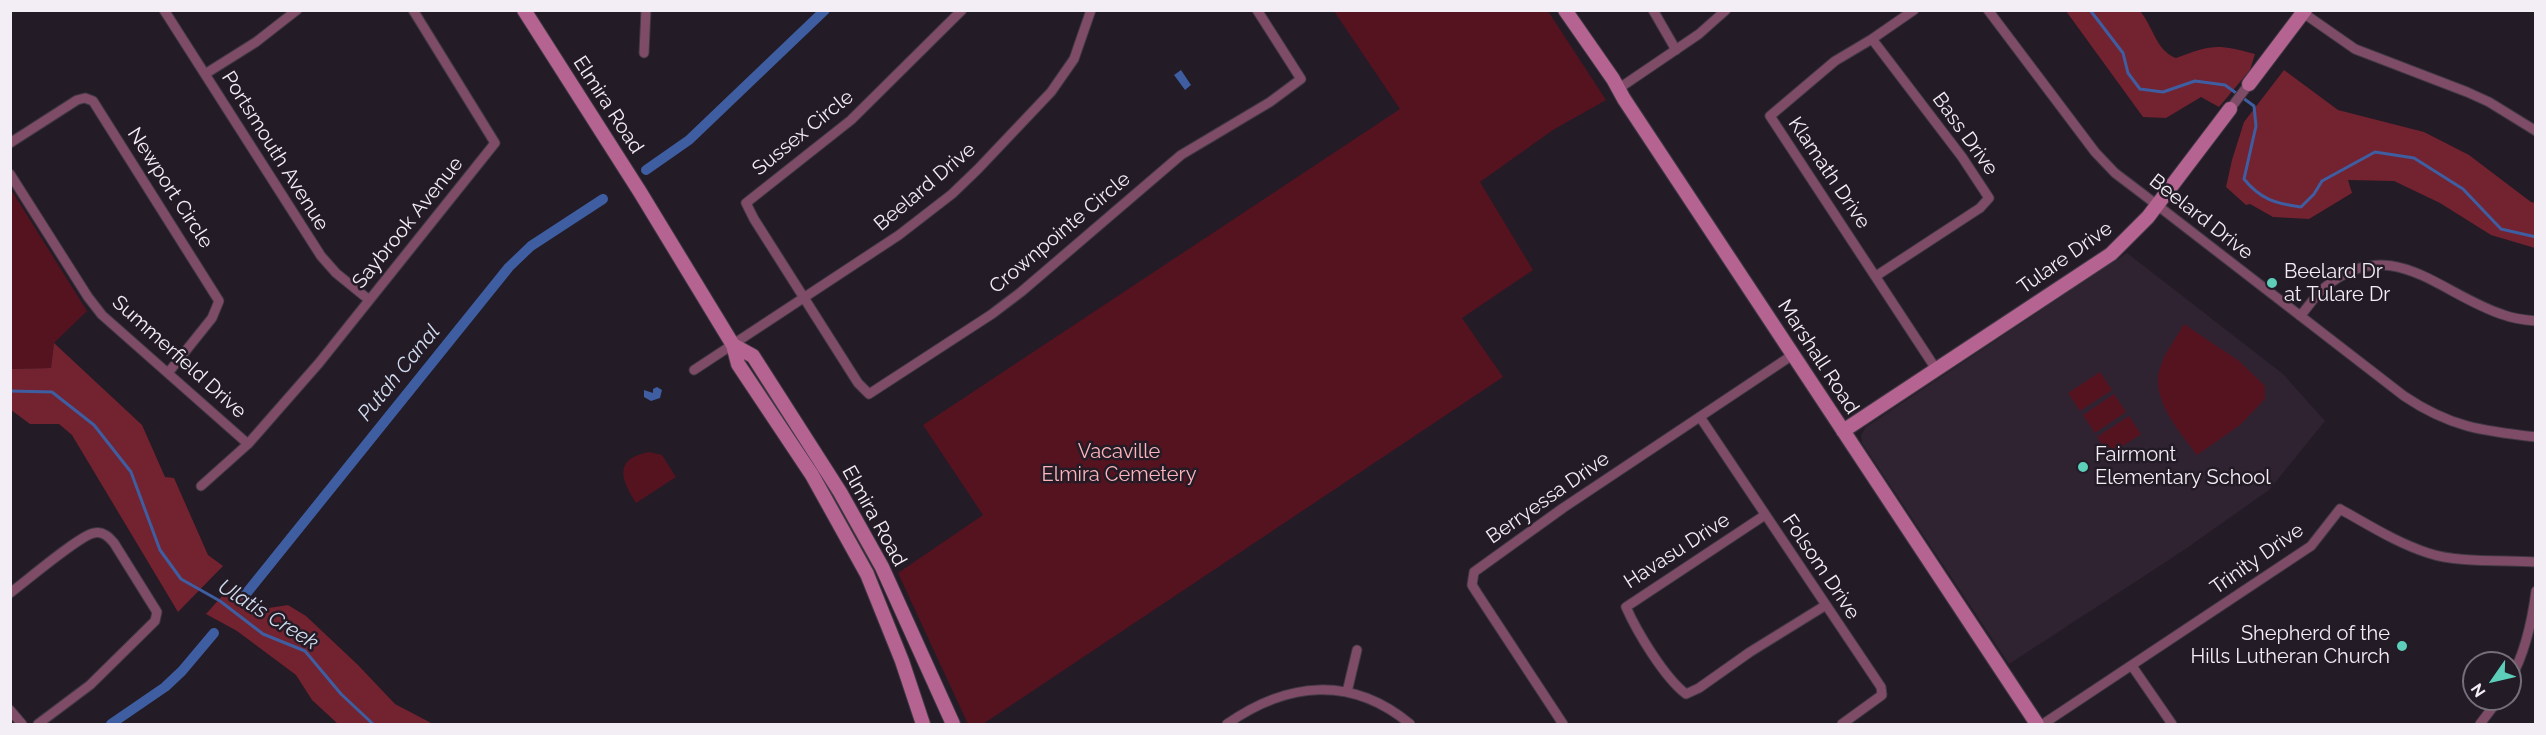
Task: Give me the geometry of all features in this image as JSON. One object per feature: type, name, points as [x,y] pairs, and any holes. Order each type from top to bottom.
[{"type":"street","name":"Portsmouth Avenue","points":[[164,10],[321,256],[336,273],[368,299]]},
{"type":"street","points":[[205,74],[256,42],[297,10]]},
{"type":"street","name":"Saybrook Avenue","points":[[201,486],[248,444],[319,363],[495,143],[413,10]]},
{"type":"street","name":"Elmira Road","points":[[524,10],[644,198],[733,345],[738,364],[812,475],[867,574],[924,724]]},
{"type":"street","points":[[644,53],[645,10]]},
{"type":"street","name":"Sussex Circle","points":[[804,298],[746,203],[851,120],[962,10]]},
{"type":"street","name":"Beelard Drive","points":[[694,370],[899,236],[978,169],[1051,92],[1074,59],[1091,10]]},
{"type":"street","name":"Crownpointe Circle","points":[[804,298],[858,382],[869,394],[885,385],[1021,292],[1181,155],[1270,102],[1301,79],[1257,10]]},
{"type":"street","name":"Marshall Road","points":[[1565,10],[2037,724]]},
{"type":"street","points":[[1653,10],[1676,50]]},
{"type":"street","points":[[1618,89],[1699,34],[1726,10]]},
{"type":"street","name":"Klamath Drive","points":[[1914,10],[1835,61],[1770,116],[1936,369]]},
{"type":"street","name":"Beelard Drive","points":[[1988,10],[2095,152],[2115,172],[2157,205],[2404,396],[2427,411],[2474,429],[2535,437]]},
{"type":"street","points":[[2302,12],[2355,49],[2489,102],[2535,131]]},
{"type":"street","name":"Tulare Drive","points":[[1843,431],[2110,254],[2129,238],[2157,205],[2302,12]]},
{"type":"street","name":"Bass Drive","points":[[1872,39],[1962,158],[1989,198],[1980,208],[1876,276]]},
{"type":"street","name":"Newport Circle","points":[[10,143],[77,100],[85,98],[93,101],[219,301],[212,318],[168,374]]},
{"type":"street","name":"Summerfield Drive","points":[[10,174],[88,297],[102,315],[248,444]]},
{"type":"street","points":[[2300,316],[2322,290],[2337,278],[2356,269],[2392,264],[2423,274],[2504,315],[2535,321]]},
{"type":"street","name":"Elmira Road","points":[[733,345],[753,356],[840,492],[882,567],[952,724]]},
{"type":"street","name":"Berryessa Drive","points":[[1563,724],[1472,585],[1474,572],[1563,508],[1794,354]]},
{"type":"street","name":"Folsom Drive","points":[[1700,417],[1881,687],[1882,695],[1842,724]]},
{"type":"street","name":"Trinity Drive","points":[[2043,724],[2311,546],[2340,509],[2402,543],[2430,554],[2457,558],[2535,562]]},
{"type":"street","name":"Havasu Drive","points":[[1765,515],[1626,607],[1633,623],[1675,686],[1686,694],[1699,688],[1749,652],[1826,605]]},
{"type":"street","points":[[10,593],[94,532],[109,536],[157,612],[155,621],[90,684],[38,724]]},
{"type":"street","points":[[2522,651],[2532,618],[2535,591]]},
{"type":"street","points":[[1347,692],[1357,650]]},
{"type":"street","points":[[2132,666],[2172,724]]},
{"type":"street","points":[[1227,724],[1251,708],[1277,697],[1299,692],[1337,689],[1370,698],[1397,713],[1410,724]]},
{"type":"street","points":[[10,710],[22,724]]},
{"type":"street","points":[[2480,724],[2490,711]]},
{"type":"shaded area","points":[[2066,11],[2140,11],[2159,44],[2169,55],[2176,58],[2215,47],[2232,48],[2255,54],[2250,70],[2219,107],[2201,97],[2166,118],[2143,117]]},
{"type":"shaded area","points":[[2284,70],[2338,110],[2424,132],[2469,155],[2535,203],[2535,248],[2491,235],[2440,203],[2394,181],[2348,180],[2352,193],[2309,219],[2273,217],[2250,204],[2246,205],[2226,187],[2232,160],[2244,122]]},
{"type":"shaded area","name":"Fairmont Elementary School","points":[[2127,253],[2283,374],[2325,421],[2269,490],[2181,552],[2009,664],[1862,443],[1861,435],[1866,427]]},
{"type":"shaded area","points":[[54,343],[142,425],[165,477],[174,478],[208,555],[223,566],[178,612],[72,435],[59,424],[30,424],[11,410],[11,369],[51,368]]},
{"type":"shaded area","points":[[230,587],[256,610],[288,605],[306,616],[395,704],[433,724],[338,724],[312,700],[296,675],[237,631],[206,614]]},
{"type":"green space","name":"Vacaville Elmira Cemetery","points":[[1334,11],[1548,11],[1606,100],[1553,130],[1480,182],[1533,270],[1462,318],[1503,377],[983,724],[968,724],[898,573],[983,515],[923,425],[1400,109]]},
{"type":"green space","points":[[10,188],[87,311],[54,343],[51,368],[11,369]]},
{"type":"green space","points":[[2184,324],[2239,361],[2265,386],[2265,399],[2240,425],[2197,455],[2168,413],[2159,389],[2158,377],[2161,365]]},
{"type":"green space","points":[[2100,372],[2112,390],[2080,411],[2068,393]]},
{"type":"green space","points":[[2114,394],[2126,412],[2095,433],[2083,415]]},
{"type":"green space","points":[[2129,416],[2141,434],[2109,455],[2097,437]]},
{"type":"green space","points":[[649,452],[662,455],[676,477],[636,503],[627,486],[623,471],[630,460],[637,455]]},
{"type":"water","points":[[1181,70],[1191,85],[1185,90],[1174,75]]},
{"type":"water","points":[[657,387],[662,390],[660,398],[651,401],[644,397],[644,390],[653,393],[653,389]]},
{"type":"waterway","name":"Putah Canal","points":[[646,170],[689,140],[825,10]]},
{"type":"waterway","points":[[2090,10],[2123,53],[2128,73],[2140,89],[2163,92],[2195,81],[2225,85],[2254,106],[2256,126],[2244,179],[2262,196],[2301,207],[2314,194],[2322,181],[2375,152],[2414,158],[2463,189],[2501,229],[2536,237]]},
{"type":"waterway","name":"Putah Canal","points":[[245,595],[509,267],[531,246],[603,199]]},
{"type":"waterway","name":"Ulatis Creek","points":[[10,391],[52,392],[94,425],[131,472],[160,550],[181,579],[220,601],[263,634],[305,651],[341,694],[373,724]]},
{"type":"waterway","name":"Putah Canal","points":[[111,724],[165,687],[182,671],[214,633]]},
{"type":"place","name":"Beelard Dr at Tulare Dr","points":[[2272,283]]},
{"type":"place","name":"Fairmont Elementary School","points":[[2083,467]]},
{"type":"place","name":"Shepherd of the Hills Lutheran Church","points":[[2402,646]]}]
